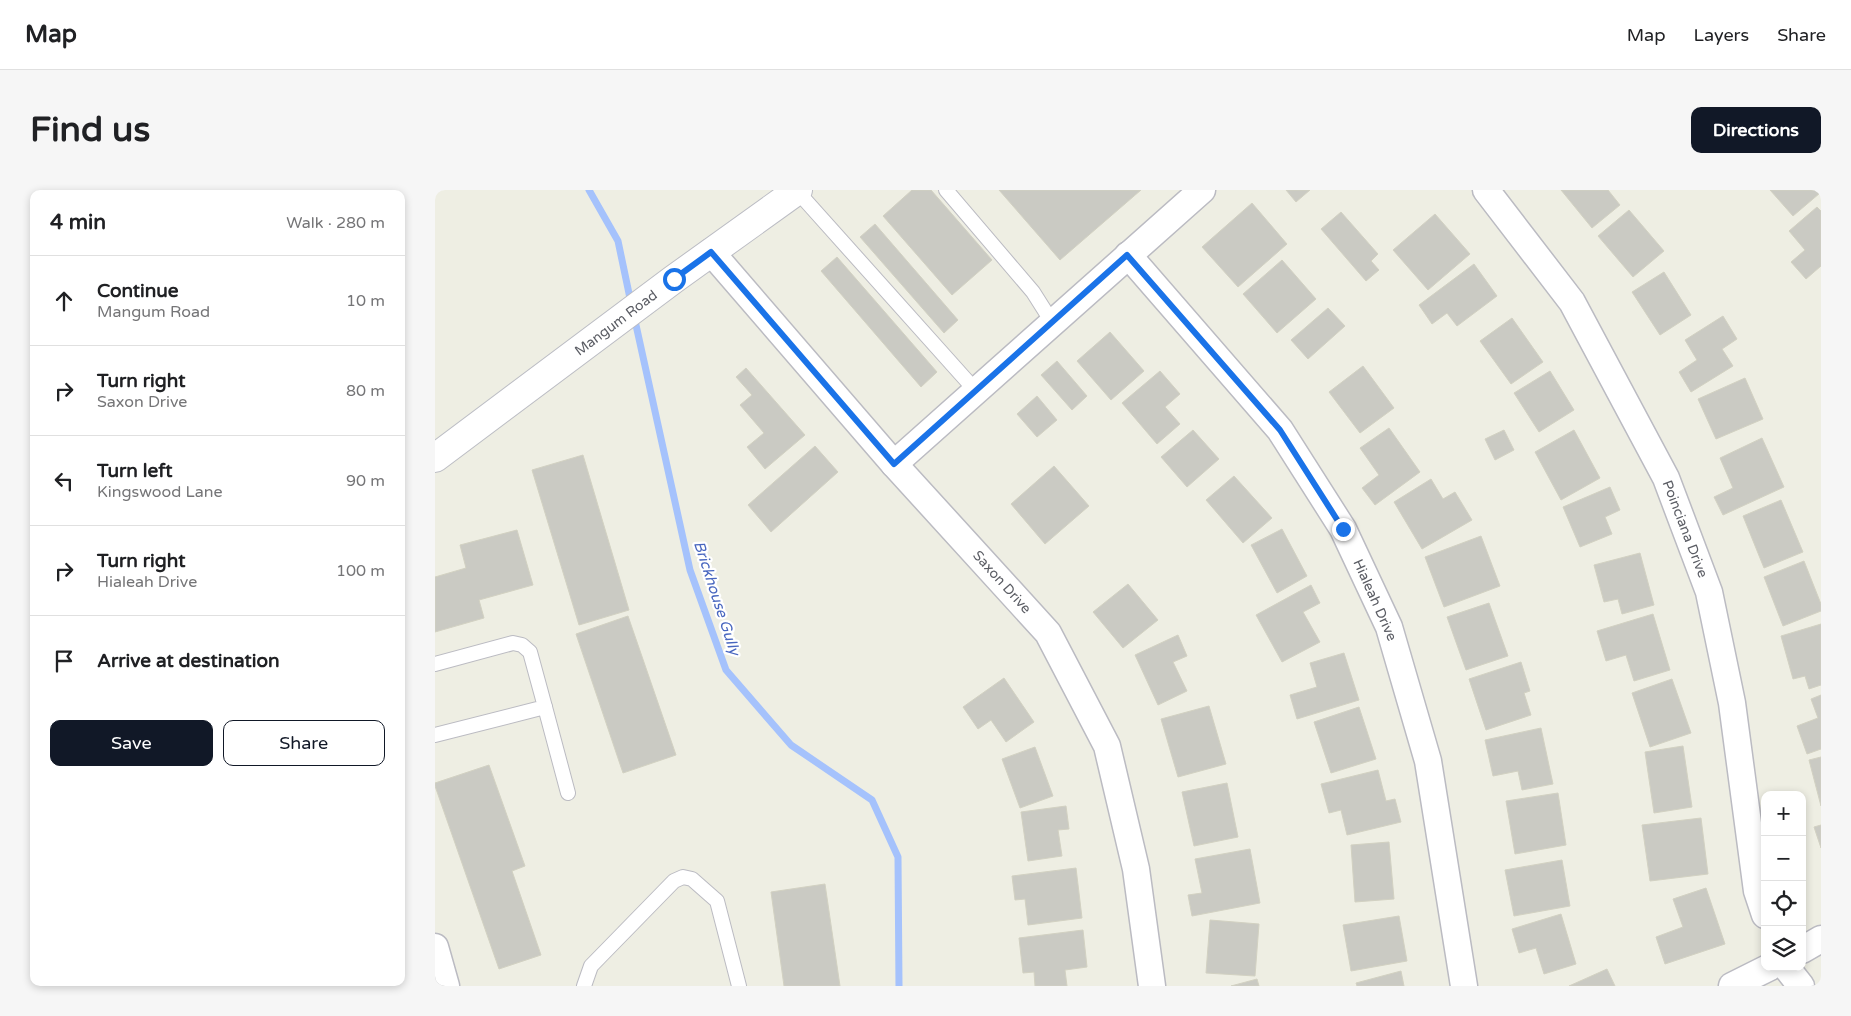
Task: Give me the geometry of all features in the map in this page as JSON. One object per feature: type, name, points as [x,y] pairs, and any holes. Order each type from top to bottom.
[{"type":"street","name":"Mangum Road","points":[[437,452],[798,190]]},
{"type":"street","points":[[894,464],[1202,190]]},
{"type":"street","name":"Poinciana Drive","points":[[1487,190],[1572,302],[1666,478],[1709,592],[1731,703],[1757,891],[1761,903]]},
{"type":"street","name":"Saxon Drive","points":[[711,252],[894,464],[1048,633],[1107,746],[1136,869],[1152,986]]},
{"type":"street","name":"Hialeah Drive","points":[[1127,255],[1280,430],[1343,529],[1389,627],[1429,761],[1464,986]]},
{"type":"street","points":[[1806,948],[1821,939]]},
{"type":"street","points":[[435,947],[446,986]]},
{"type":"street","points":[[1732,986],[1762,971]]},
{"type":"street","points":[[1789,971],[1801,986]]},
{"type":"lane","points":[[798,190],[976,391]]},
{"type":"lane","points":[[946,190],[1033,292],[1052,322]]},
{"type":"lane","points":[[435,664],[513,643],[521,645],[530,652],[568,793]]},
{"type":"lane","points":[[435,735],[545,707]]},
{"type":"lane","points":[[584,986],[591,966],[674,881],[683,877],[692,879],[717,901],[739,986]]},
{"type":"building","points":[[912,190],[931,190],[992,260],[952,295],[883,216]]},
{"type":"building","points":[[999,190],[1141,190],[1060,260]]},
{"type":"building","points":[[1286,190],[1310,190],[1296,202]]},
{"type":"building","points":[[1561,190],[1608,190],[1620,205],[1592,228]]},
{"type":"building","points":[[1770,190],[1817,190],[1820,193],[1793,216]]},
{"type":"building","points":[[1252,203],[1287,244],[1238,287],[1202,247]]},
{"type":"building","points":[[1817,207],[1821,211],[1821,266],[1806,279],[1791,262],[1805,250],[1789,231]]},
{"type":"building","points":[[1629,210],[1664,251],[1633,277],[1598,236]]},
{"type":"building","points":[[1341,212],[1378,254],[1371,261],[1379,270],[1366,281],[1321,229]]},
{"type":"building","points":[[1435,214],[1470,254],[1428,290],[1393,250]]},
{"type":"building","points":[[875,224],[958,320],[944,333],[860,237]]},
{"type":"building","points":[[837,257],[937,372],[921,387],[821,271]]},
{"type":"building","points":[[1282,260],[1316,299],[1277,333],[1243,294]]},
{"type":"building","points":[[1474,264],[1497,296],[1457,326],[1447,313],[1432,324],[1419,305]]},
{"type":"building","points":[[1664,272],[1691,315],[1660,335],[1632,292]]},
{"type":"building","points":[[1328,308],[1345,326],[1308,359],[1291,340]]},
{"type":"building","points":[[1723,316],[1737,339],[1722,349],[1733,366],[1691,392],[1679,372],[1697,360],[1685,340]]},
{"type":"building","points":[[1512,318],[1543,362],[1511,384],[1480,341]]},
{"type":"building","points":[[1110,332],[1144,371],[1111,400],[1077,361]]},
{"type":"building","points":[[1057,361],[1087,396],[1072,410],[1041,375]]},
{"type":"building","points":[[1363,366],[1394,408],[1360,433],[1329,392]]},
{"type":"building","points":[[746,368],[805,435],[765,469],[747,447],[764,433],[740,405],[752,395],[736,377]]},
{"type":"building","points":[[1160,371],[1180,394],[1165,407],[1180,424],[1157,444],[1122,403]]},
{"type":"building","points":[[1550,371],[1574,410],[1539,432],[1514,393]]},
{"type":"building","points":[[1745,378],[1763,419],[1716,439],[1698,399]]},
{"type":"building","points":[[1037,396],[1057,420],[1037,437],[1017,414]]},
{"type":"building","points":[[1389,428],[1420,472],[1375,505],[1362,488],[1379,475],[1360,448]]},
{"type":"building","points":[[1193,430],[1219,459],[1187,487],[1161,457]]},
{"type":"building","points":[[1504,430],[1514,450],[1495,460],[1485,439]]},
{"type":"building","points":[[1574,430],[1600,478],[1561,500],[1535,452]]},
{"type":"building","points":[[1762,438],[1784,487],[1723,515],[1714,497],[1733,488],[1720,458]]},
{"type":"building","points":[[815,446],[838,472],[771,532],[748,505]]},
{"type":"building","points":[[583,455],[629,610],[579,625],[532,470]]},
{"type":"building","points":[[1054,466],[1089,506],[1045,544],[1011,504]]},
{"type":"building","points":[[1234,476],[1272,518],[1243,543],[1206,500]]},
{"type":"building","points":[[1431,479],[1443,499],[1455,492],[1472,520],[1422,549],[1394,502]]},
{"type":"building","points":[[1610,487],[1620,510],[1605,517],[1612,534],[1580,547],[1563,507]]},
{"type":"building","points":[[1781,500],[1803,552],[1764,568],[1743,516]]},
{"type":"building","points":[[1282,529],[1307,576],[1277,593],[1251,545]]},
{"type":"building","points":[[517,530],[533,585],[479,600],[484,618],[435,632],[435,577],[466,568],[460,545]]},
{"type":"building","points":[[1481,536],[1500,586],[1444,607],[1425,557]]},
{"type":"building","points":[[1640,553],[1654,605],[1622,614],[1618,599],[1604,602],[1594,565]]},
{"type":"building","points":[[1804,561],[1821,604],[1821,611],[1783,626],[1764,577]]},
{"type":"building","points":[[1128,584],[1158,620],[1123,648],[1093,612]]},
{"type":"building","points":[[1311,585],[1320,603],[1303,612],[1320,642],[1282,662],[1256,615]]},
{"type":"building","points":[[1489,603],[1508,656],[1466,670],[1447,617]]},
{"type":"building","points":[[1653,614],[1670,670],[1634,681],[1626,655],[1606,661],[1597,631]]},
{"type":"building","points":[[628,616],[676,755],[623,773],[576,634]]},
{"type":"building","points":[[1821,624],[1821,685],[1809,689],[1805,676],[1793,679],[1781,636]]},
{"type":"building","points":[[1178,635],[1187,656],[1173,662],[1187,691],[1158,705],[1135,655]]},
{"type":"building","points":[[1344,653],[1359,700],[1297,719],[1290,695],[1317,687],[1310,663]]},
{"type":"building","points":[[1521,662],[1530,691],[1524,693],[1531,715],[1486,730],[1469,679]]},
{"type":"building","points":[[1004,678],[1034,722],[1006,742],[991,720],[978,729],[963,707]]},
{"type":"building","points":[[1672,679],[1691,733],[1650,747],[1632,693]]},
{"type":"building","points":[[1821,695],[1821,749],[1807,754],[1797,726],[1818,718],[1811,699]]},
{"type":"building","points":[[1209,706],[1226,764],[1178,777],[1161,719]]},
{"type":"building","points":[[1359,707],[1376,759],[1331,773],[1314,722]]},
{"type":"building","points":[[1541,728],[1553,784],[1522,790],[1518,771],[1493,776],[1485,740]]},
{"type":"building","points":[[1683,746],[1692,807],[1654,813],[1645,752]]},
{"type":"building","points":[[1035,747],[1053,796],[1020,808],[1002,759]]},
{"type":"building","points":[[1821,757],[1821,806],[1809,760]]},
{"type":"building","points":[[489,765],[525,866],[512,871],[541,955],[499,969],[435,786],[435,783]]},
{"type":"building","points":[[1378,770],[1386,801],[1395,799],[1401,822],[1347,835],[1341,810],[1329,813],[1321,784]]},
{"type":"building","points":[[1227,783],[1238,837],[1194,846],[1182,792]]},
{"type":"building","points":[[1558,793],[1566,845],[1515,854],[1506,801]]},
{"type":"building","points":[[1066,806],[1069,829],[1058,830],[1062,856],[1028,861],[1021,812]]},
{"type":"building","points":[[1701,818],[1708,874],[1650,881],[1642,825]]},
{"type":"building","points":[[1821,825],[1821,848],[1814,827]]},
{"type":"building","points":[[1389,842],[1394,899],[1355,902],[1351,845]]},
{"type":"building","points":[[1250,849],[1260,903],[1192,916],[1188,895],[1202,893],[1195,859]]},
{"type":"building","points":[[1562,860],[1570,906],[1514,916],[1505,870]]},
{"type":"building","points":[[1076,868],[1082,918],[1028,925],[1025,899],[1015,900],[1012,876]]},
{"type":"building","points":[[825,884],[840,986],[784,986],[771,892]]},
{"type":"building","points":[[1706,888],[1725,944],[1665,964],[1656,937],[1683,927],[1673,899]]},
{"type":"building","points":[[1561,914],[1576,964],[1544,974],[1536,948],[1519,953],[1512,929]]},
{"type":"building","points":[[1399,916],[1407,961],[1351,971],[1343,925]]},
{"type":"building","points":[[1210,920],[1259,924],[1255,976],[1206,973]]},
{"type":"building","points":[[1083,930],[1087,967],[1065,970],[1067,986],[1035,986],[1034,972],[1023,973],[1019,938]]},
{"type":"building","points":[[1607,969],[1615,986],[1569,986]]},
{"type":"building","points":[[1401,971],[1404,986],[1357,986],[1356,983]]},
{"type":"building","points":[[1257,979],[1259,986],[1231,986]]},
{"type":"waterway","name":"Brickhouse Gully","points":[[589,190],[618,241],[631,303]]},
{"type":"waterway","name":"Brickhouse Gully","points":[[634,316],[690,570],[726,670],[791,745],[872,800],[898,857],[899,986]]},
{"type":"route","points":[[674,279],[711,252],[894,464],[1127,255],[1280,430],[1343,529]]}]
